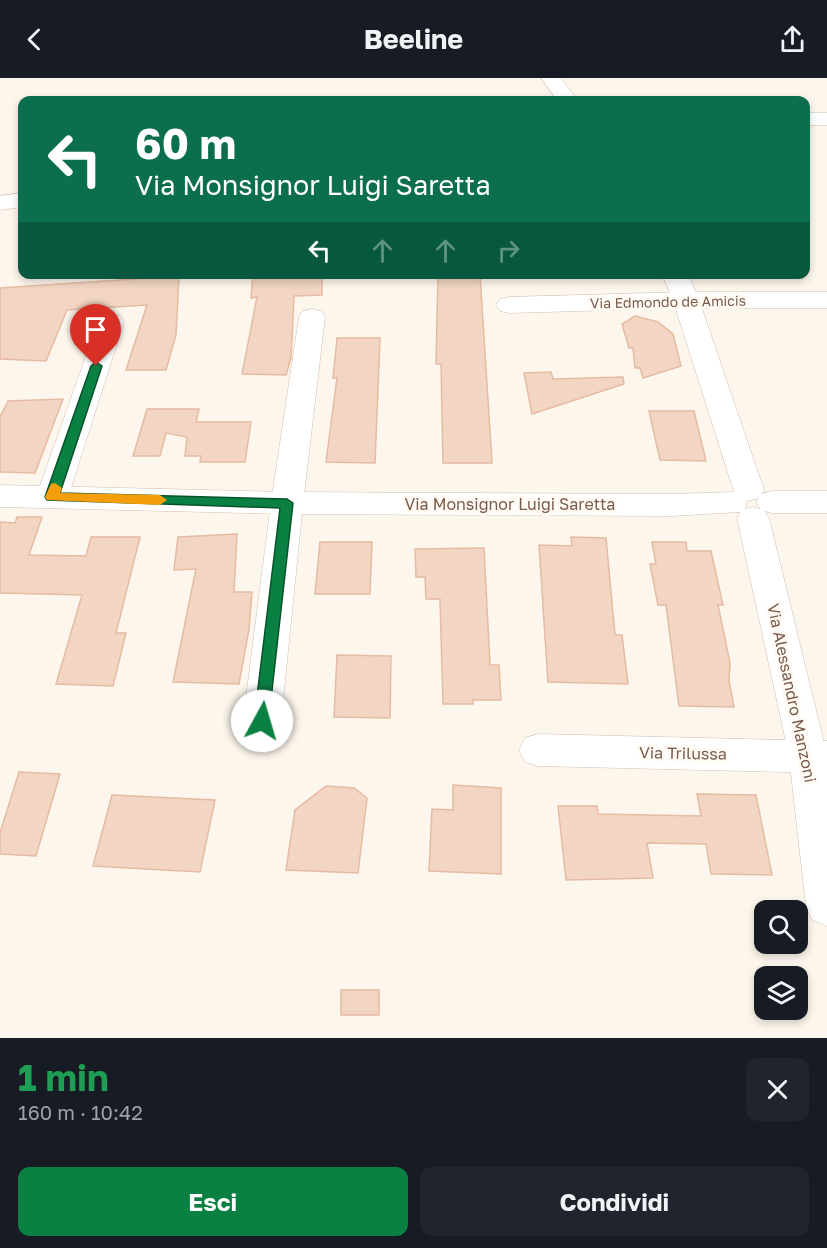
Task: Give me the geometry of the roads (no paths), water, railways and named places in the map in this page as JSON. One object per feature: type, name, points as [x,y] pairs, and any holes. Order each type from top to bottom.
[{"type":"street","points":[[551,78],[562,96]]},
{"type":"street","points":[[810,118],[827,119]]},
{"type":"street","points":[[0,203],[18,201]]},
{"type":"street","name":"Via Edmondo de Amicis","points":[[508,305],[681,287],[827,300]]},
{"type":"street","name":"Via Alessandro Manzoni","points":[[681,287],[751,503],[817,757],[827,906]]},
{"type":"street","points":[[262,721],[287,503],[312,317]]},
{"type":"street","points":[[52,497],[111,322]]},
{"type":"street","name":"Via Monsignor Luigi Saretta","points":[[0,496],[287,503],[672,505],[827,502]]},
{"type":"street","name":"Via Trilussa","points":[[538,750],[817,757]]}]
